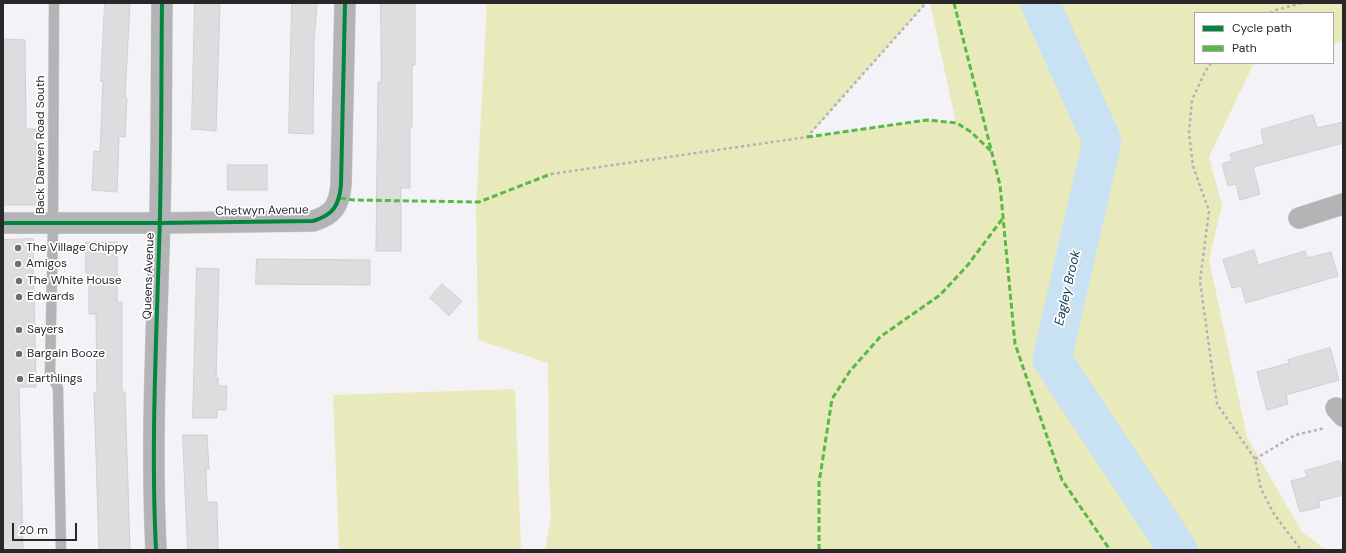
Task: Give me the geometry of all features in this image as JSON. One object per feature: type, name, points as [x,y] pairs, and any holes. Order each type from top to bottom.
[{"type":"street","name":"Queens Avenue","points":[[156,550],[154,510],[154,420],[160,223],[162,3]]},
{"type":"street","name":"Chetwyn Avenue","points":[[3,223],[53,224],[313,221],[325,217],[334,210],[340,198],[345,3]]},
{"type":"street","points":[[1299,218],[1343,204]]},
{"type":"lane","name":"Back Darwen Road South","points":[[54,3],[53,224],[50,373],[58,388],[61,550]]},
{"type":"path","points":[[551,174],[807,137],[926,3]]},
{"type":"path","points":[[1272,12],[1302,3]]},
{"type":"path","points":[[1209,64],[1192,100],[1189,132],[1193,166],[1209,211],[1200,281],[1218,404],[1255,459],[1261,489],[1274,514],[1301,550]]},
{"type":"path","points":[[1255,459],[1295,435],[1336,417]]},
{"type":"green space","points":[[487,3],[926,3],[808,137],[927,120],[956,123],[930,3],[1343,3],[1343,41],[1334,44],[1334,12],[1194,12],[1194,64],[1257,64],[1253,65],[1209,157],[1222,205],[1209,260],[1247,437],[1302,532],[1326,550],[545,550],[551,516],[549,478],[548,363],[478,340],[476,207]]},
{"type":"green space","points":[[515,389],[521,550],[339,550],[333,395]]},
{"type":"building","points":[[105,3],[130,3],[125,97],[127,98],[125,137],[119,136],[117,192],[92,190],[94,151],[100,152],[103,81],[101,81]]},
{"type":"building","points":[[195,3],[220,3],[216,131],[192,129]]},
{"type":"building","points":[[292,3],[317,3],[314,41],[313,134],[289,133]]},
{"type":"building","points":[[381,3],[415,3],[415,65],[412,65],[410,188],[401,188],[401,251],[376,251],[378,82],[381,82]]},
{"type":"building","points":[[3,39],[25,40],[26,129],[36,129],[36,205],[3,205]]},
{"type":"building","points":[[1313,115],[1317,128],[1343,122],[1343,143],[1253,167],[1260,194],[1240,200],[1236,184],[1228,186],[1222,164],[1232,161],[1230,154],[1264,144],[1261,130]]},
{"type":"building","points":[[228,165],[267,165],[267,190],[228,190]]},
{"type":"building","points":[[33,239],[36,387],[19,387],[23,550],[3,550],[3,240]]},
{"type":"building","points":[[86,242],[117,242],[117,302],[122,302],[122,392],[125,392],[130,550],[99,550],[94,393],[97,393],[96,314],[89,314],[89,273],[86,273]]},
{"type":"building","points":[[1254,250],[1258,265],[1305,251],[1307,258],[1331,252],[1338,276],[1246,303],[1241,286],[1232,288],[1223,260]]},
{"type":"building","points":[[257,259],[370,260],[370,285],[256,284]]},
{"type":"building","points":[[197,268],[219,269],[216,378],[218,378],[218,386],[227,386],[226,410],[217,410],[217,418],[193,418]]},
{"type":"building","points":[[442,284],[462,301],[449,316],[430,298]]},
{"type":"building","points":[[1330,348],[1339,380],[1286,395],[1288,404],[1267,410],[1257,372],[1289,363],[1288,360]]},
{"type":"building","points":[[183,435],[207,435],[209,469],[206,469],[207,502],[217,502],[218,550],[188,550]]},
{"type":"building","points":[[1340,461],[1343,473],[1343,495],[1319,501],[1320,507],[1300,512],[1291,481],[1307,477],[1305,471]]},
{"type":"waterway","name":"Eagley Brook","points":[[1040,3],[1102,141],[1052,359],[1178,550]]},
{"type":"marked path","points":[[954,3],[1000,185],[1015,344],[1062,480],[1110,550]]},
{"type":"marked path","points":[[807,137],[927,120],[957,123],[971,132],[991,151]]},
{"type":"marked path","points":[[340,198],[354,200],[479,202],[551,174]]},
{"type":"marked path","points":[[819,550],[819,483],[832,399],[850,371],[880,337],[940,295],[967,266],[1003,218]]},
{"type":"cycle path","points":[[156,550],[154,436],[161,187],[162,3]]},
{"type":"cycle path","points":[[3,223],[313,221],[326,216],[337,204],[341,185],[345,3]]},
{"type":"place","name":"The Village Chippy","points":[[18,248]]},
{"type":"place","name":"Amigos","points":[[18,264]]},
{"type":"place","name":"The White House","points":[[19,281]]},
{"type":"place","name":"Edwards","points":[[19,297]]},
{"type":"place","name":"Sayers","points":[[19,330]]},
{"type":"place","name":"Bargain Booze","points":[[19,354]]},
{"type":"place","name":"Earthlings","points":[[20,379]]}]
